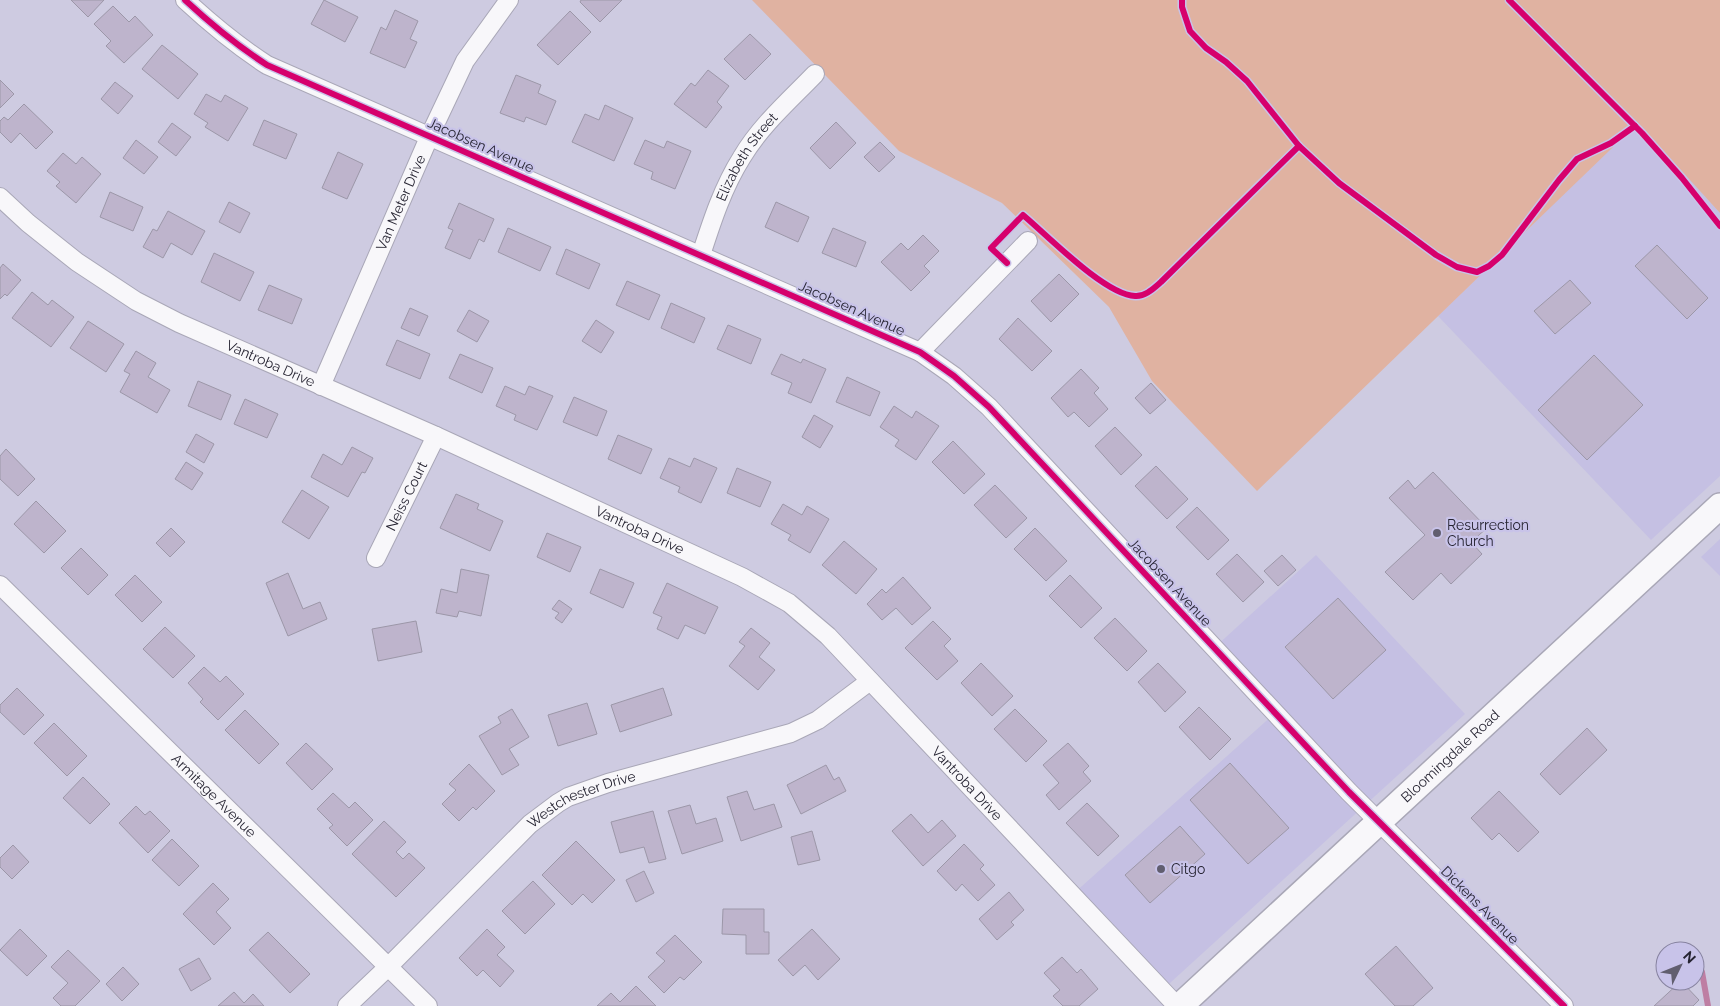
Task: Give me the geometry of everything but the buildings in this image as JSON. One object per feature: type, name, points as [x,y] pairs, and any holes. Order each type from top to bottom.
[{"type":"main road","name":"Bloomingdale Road","points":[[1179,1006],[1720,506]]},
{"type":"street","name":"Jacobsen Avenue","points":[[185,0],[215,28],[267,64],[920,352],[954,376],[989,407],[1378,823]]},
{"type":"street","name":"Van Meter Drive","points":[[321,386],[430,135],[465,61],[509,0]]},
{"type":"street","name":"Elizabeth Street","points":[[701,255],[721,197],[742,155],[771,119],[815,74]]},
{"type":"street","name":"Vantroba Drive","points":[[0,197],[28,223],[78,262],[136,301],[179,323],[436,436],[771,591],[812,621],[1179,1006]]},
{"type":"street","points":[[920,352],[1028,241]]},
{"type":"street","name":"Neiss Court","points":[[376,558],[436,436]]},
{"type":"street","name":"Armitage Avenue","points":[[0,585],[428,1006]]},
{"type":"street","name":"Westchester Drive","points":[[347,1006],[530,824],[558,803],[568,797],[608,783],[791,733],[818,720],[870,681]]},
{"type":"street","name":"Dickens Avenue","points":[[1378,823],[1564,1006]]},
{"type":"shaded area","points":[[752,0],[1720,0],[1720,213],[1638,123],[1257,491],[1152,381],[1109,307],[1002,203],[899,151]]},
{"type":"shaded area","points":[[1638,122],[1720,213],[1720,476],[1651,540],[1438,316]]},
{"type":"shaded area","points":[[1720,539],[1720,576],[1701,557]]},
{"type":"shaded area","points":[[1316,555],[1465,714],[1159,993],[1072,895],[1275,713],[1214,648]]},
{"type":"waterway","points":[[1705,989],[1708,1006]]},
{"type":"cycle path","points":[[185,0],[224,34],[267,65],[920,352],[954,376],[989,407],[1349,792],[1564,1006]]},
{"type":"cycle path","points":[[1182,0],[1182,7],[1190,31],[1206,48],[1226,62],[1247,81],[1299,146],[1339,183],[1436,255],[1457,267],[1477,272],[1489,266],[1502,255],[1577,159],[1611,143],[1635,126]]},
{"type":"cycle path","points":[[1509,0],[1642,133],[1682,178],[1720,226]]},
{"type":"cycle path","points":[[1007,263],[991,248],[1023,215],[1077,263],[1108,286],[1123,293],[1135,296],[1142,295],[1161,282],[1299,146]]},
{"type":"place","name":"Resurrection Church","points":[[1437,533]]},
{"type":"place","name":"Citgo","points":[[1161,869]]}]
